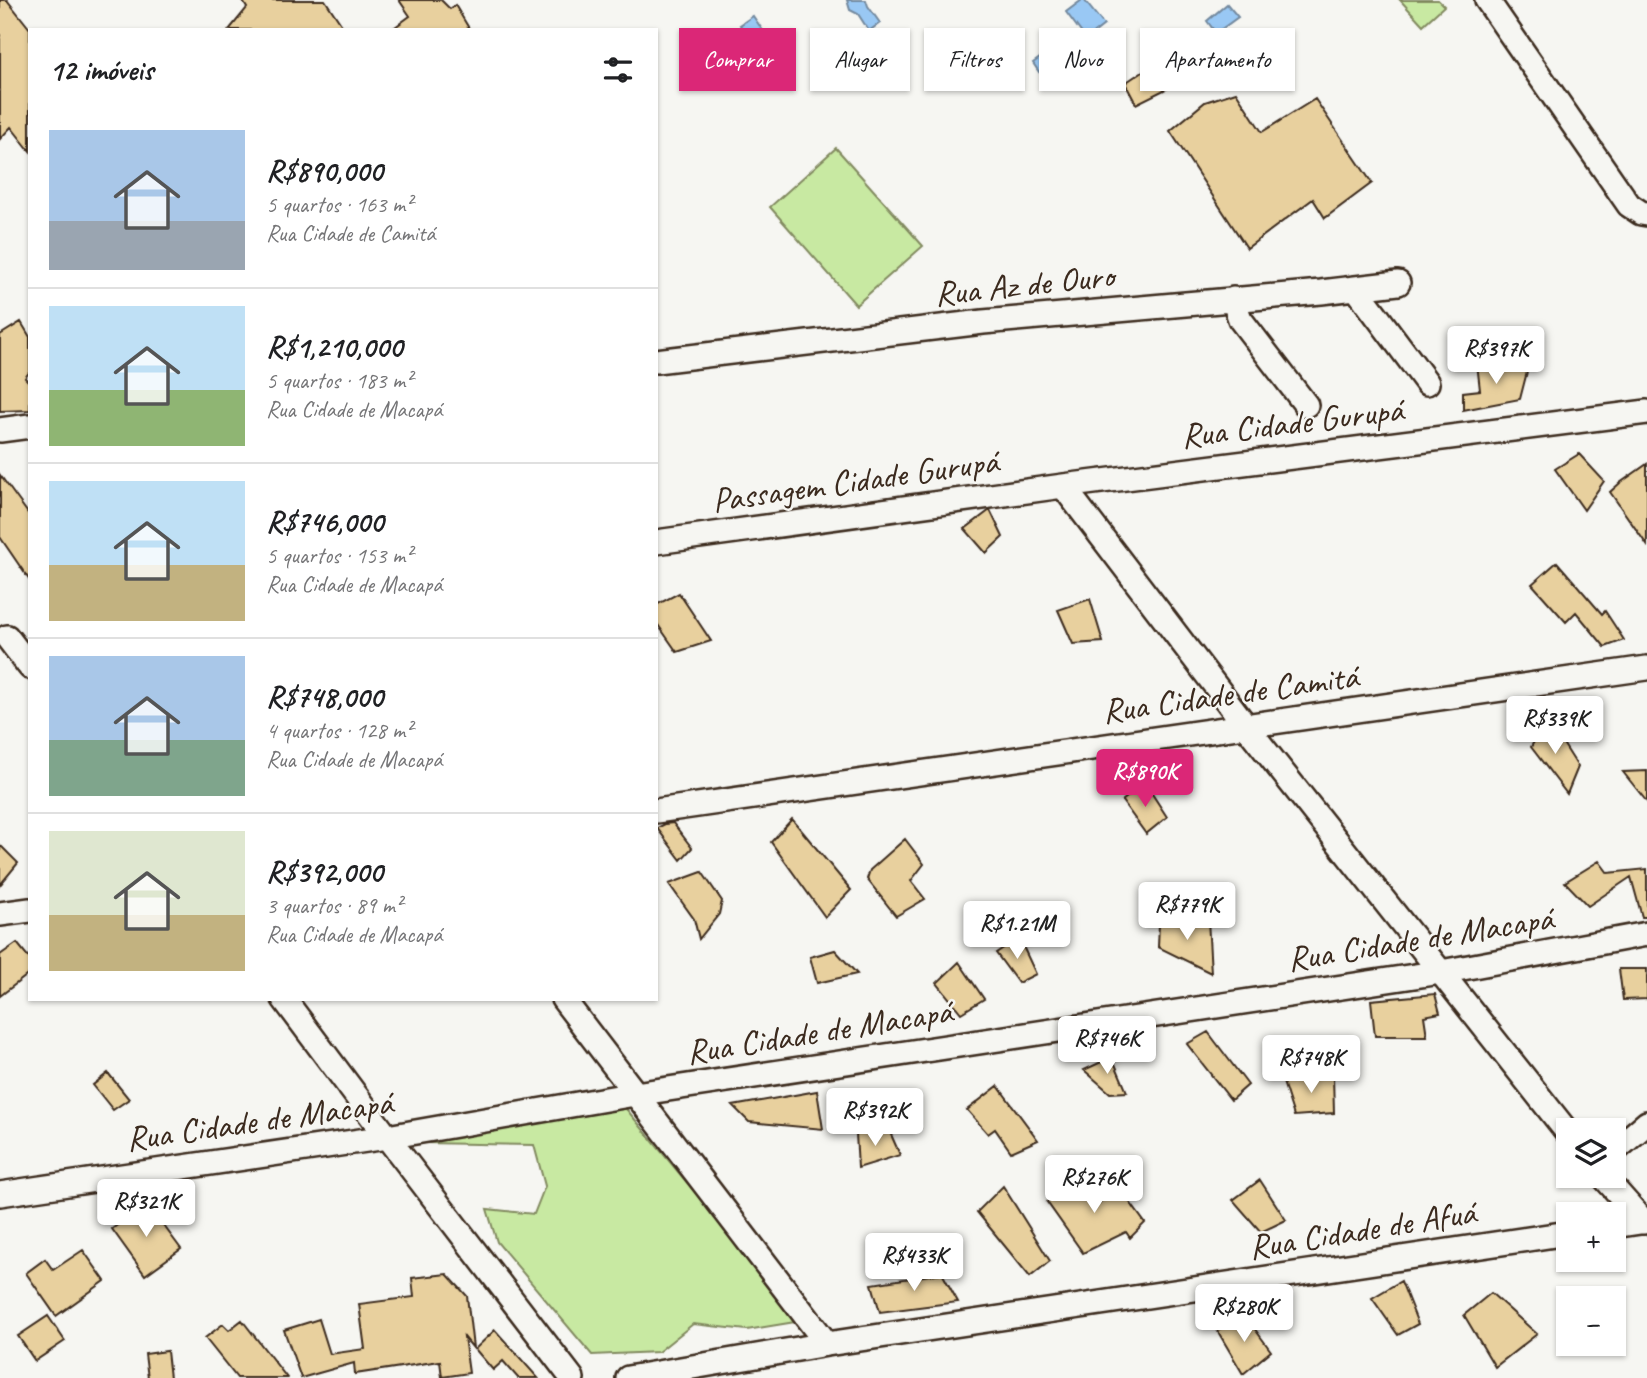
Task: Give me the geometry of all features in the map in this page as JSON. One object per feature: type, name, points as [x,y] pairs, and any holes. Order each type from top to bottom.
[{"type":"street","points":[[1487,0],[1629,205],[1647,214]]},
{"type":"street","name":"Rua Az de Ouro","points":[[658,361],[982,321],[1398,283]]},
{"type":"street","points":[[1356,288],[1427,383]]},
{"type":"street","points":[[1233,299],[1240,319],[1306,405]]},
{"type":"street","name":"Rua Cidade Gurupá","points":[[1063,486],[1647,412]]},
{"type":"street","points":[[0,430],[28,426]]},
{"type":"street","points":[[1063,486],[1246,726],[1556,1118]]},
{"type":"street","name":"Passagem Cidade Gurupá","points":[[658,542],[1063,486]]},
{"type":"street","points":[[3,638],[28,633]]},
{"type":"street","points":[[3,638],[28,665]]},
{"type":"street","name":"Rua Cidade de Camitá","points":[[658,811],[1647,668]]},
{"type":"street","points":[[0,914],[28,910]]},
{"type":"street","name":"Rua Cidade de Macapá","points":[[0,1194],[387,1137],[635,1094],[1441,972],[1647,934]]},
{"type":"street","points":[[285,1001],[572,1378]]},
{"type":"street","points":[[565,1001],[827,1344]]},
{"type":"street","points":[[1626,1141],[1647,1123]]},
{"type":"street","points":[[1614,1188],[1645,1221]]},
{"type":"street","points":[[1626,1224],[1645,1221]]},
{"type":"street","name":"Rua Cidade de Afuá","points":[[628,1378],[827,1344],[1556,1235]]},
{"type":"green space","points":[[1400,0],[1438,0],[1444,6],[1423,25]]},
{"type":"green space","points":[[836,148],[923,246],[856,305],[770,207]]},
{"type":"green space","points":[[623,1105],[801,1321],[747,1330],[693,1324],[658,1352],[592,1355],[497,1242],[487,1209],[534,1214],[545,1186],[534,1145],[423,1143]]},
{"type":"water","points":[[847,0],[866,0],[880,23],[873,28],[867,28],[858,14],[850,10]]},
{"type":"water","points":[[1084,0],[1104,25],[1100,28],[1078,28],[1066,12]]},
{"type":"water","points":[[1227,4],[1238,17],[1223,28],[1212,28],[1207,21]]},
{"type":"water","points":[[753,16],[761,28],[742,28],[740,25]]},
{"type":"water","points":[[1039,59],[1039,72],[1033,63]]},
{"type":"building","points":[[0,0],[7,0],[29,28],[28,148],[11,127],[0,139]]},
{"type":"building","points":[[242,0],[325,0],[344,28],[231,28],[247,8]]},
{"type":"building","points":[[399,0],[441,0],[450,9],[455,5],[469,28],[394,28],[410,16]]},
{"type":"building","points":[[1140,73],[1140,91],[1162,91],[1136,104],[1126,82]]},
{"type":"building","points":[[1236,92],[1262,132],[1315,99],[1372,183],[1325,218],[1313,199],[1247,248],[1170,131],[1205,102]]},
{"type":"building","points":[[21,322],[28,334],[28,374],[25,378],[28,381],[28,410],[0,411],[0,335]]},
{"type":"building","points":[[1477,363],[1528,368],[1520,399],[1463,410],[1463,392],[1480,390]]},
{"type":"building","points":[[1579,454],[1604,481],[1584,510],[1555,469]]},
{"type":"building","points":[[1647,464],[1647,545],[1610,492]]},
{"type":"building","points":[[0,475],[28,513],[28,578],[0,537]]},
{"type":"building","points":[[990,510],[1003,537],[986,553],[965,529]]},
{"type":"building","points":[[1557,562],[1602,614],[1605,611],[1624,640],[1605,647],[1576,612],[1566,622],[1532,584]]},
{"type":"building","points":[[679,593],[711,641],[677,652],[658,625],[658,604]]},
{"type":"building","points":[[1090,599],[1103,642],[1073,644],[1058,610]]},
{"type":"building","points":[[1547,718],[1578,767],[1567,794],[1531,747]]},
{"type":"building","points":[[1647,771],[1647,802],[1623,772]]},
{"type":"building","points":[[1145,783],[1167,817],[1146,834],[1122,801]]},
{"type":"building","points":[[792,819],[851,890],[825,917],[771,842]]},
{"type":"building","points":[[673,823],[692,848],[681,860],[658,829],[665,824]]},
{"type":"building","points":[[905,839],[924,864],[911,881],[925,899],[896,916],[867,879],[870,870]]},
{"type":"building","points":[[0,845],[18,863],[0,885]]},
{"type":"building","points":[[1599,861],[1608,873],[1647,869],[1647,917],[1642,917],[1631,877],[1588,906],[1565,882]]},
{"type":"building","points":[[702,872],[722,901],[719,914],[699,939],[694,919],[669,884]]},
{"type":"building","points":[[1208,919],[1211,973],[1158,947],[1159,924]]},
{"type":"building","points":[[1019,938],[1036,974],[1018,983],[996,953]]},
{"type":"building","points":[[17,943],[28,957],[28,975],[0,996],[0,955]]},
{"type":"building","points":[[835,950],[857,974],[817,983],[810,957]]},
{"type":"building","points":[[959,962],[984,999],[961,1013],[937,983]]},
{"type":"building","points":[[1619,969],[1647,969],[1647,999],[1623,1000]]},
{"type":"building","points":[[1435,994],[1440,1013],[1424,1016],[1427,1036],[1375,1036],[1371,1000]]},
{"type":"building","points":[[1208,1032],[1248,1085],[1231,1100],[1187,1044]]},
{"type":"building","points":[[1112,1057],[1127,1092],[1110,1093],[1084,1070]]},
{"type":"building","points":[[108,1073],[129,1099],[113,1110],[93,1085]]},
{"type":"building","points":[[1333,1075],[1334,1113],[1294,1116],[1282,1079]]},
{"type":"building","points":[[998,1086],[1038,1140],[1011,1152],[995,1129],[988,1134],[967,1110]]},
{"type":"building","points":[[817,1091],[823,1129],[749,1122],[733,1106]]},
{"type":"building","points":[[889,1130],[900,1155],[858,1168],[856,1134]]},
{"type":"building","points":[[1075,1175],[1095,1208],[1116,1183],[1145,1223],[1130,1238],[1126,1232],[1083,1253],[1047,1202]]},
{"type":"building","points":[[1260,1180],[1286,1220],[1261,1232],[1233,1200]]},
{"type":"building","points":[[1003,1186],[1050,1261],[1030,1277],[977,1212]]},
{"type":"building","points":[[147,1203],[181,1249],[145,1275],[112,1229]]},
{"type":"building","points":[[83,1250],[105,1281],[56,1316],[26,1273],[45,1259],[53,1270]]},
{"type":"building","points":[[942,1273],[958,1302],[880,1312],[872,1284]]},
{"type":"building","points":[[447,1274],[467,1296],[473,1348],[464,1337],[469,1373],[442,1377],[440,1361],[355,1374],[354,1363],[301,1378],[284,1330],[319,1319],[330,1354],[365,1349],[359,1304],[414,1297],[412,1278]]},
{"type":"building","points":[[1401,1281],[1418,1324],[1398,1335],[1372,1298]]},
{"type":"building","points":[[1491,1293],[1537,1334],[1495,1367],[1464,1315]]},
{"type":"building","points":[[48,1316],[65,1341],[35,1361],[18,1336]]},
{"type":"building","points":[[1246,1317],[1271,1351],[1243,1374],[1217,1330]]},
{"type":"building","points":[[242,1320],[287,1378],[237,1378],[205,1338],[223,1324],[229,1330]]},
{"type":"building","points":[[495,1330],[538,1378],[518,1378],[503,1361],[493,1370],[475,1349]]},
{"type":"building","points":[[167,1351],[170,1378],[148,1378],[145,1354]]}]
